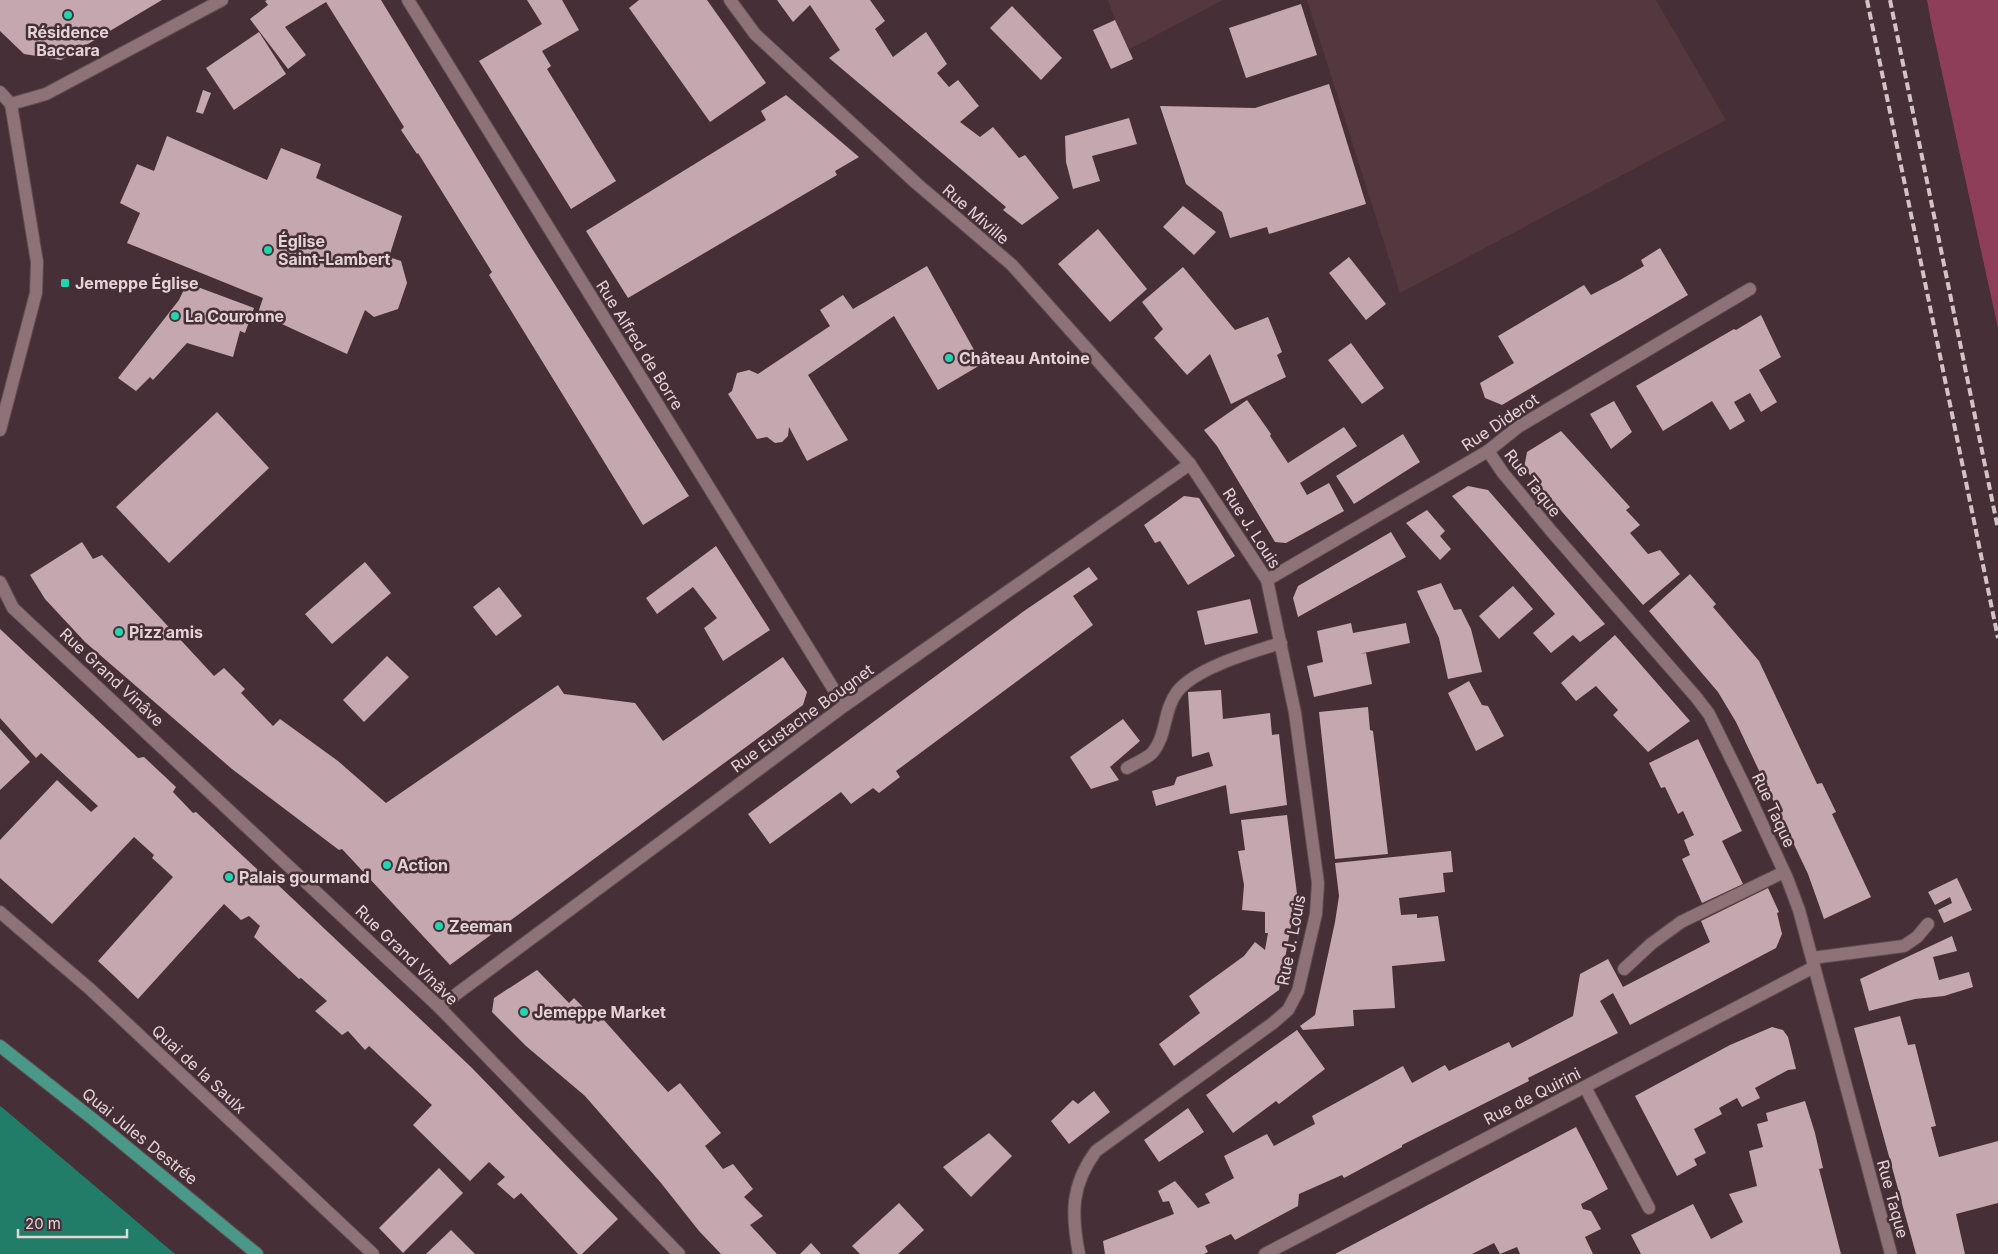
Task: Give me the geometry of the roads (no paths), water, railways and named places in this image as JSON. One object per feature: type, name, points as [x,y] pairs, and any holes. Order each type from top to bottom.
[{"type":"main road","name":"Quai Jules Destrée","points":[[0,1046],[94,1120],[257,1254]]},
{"type":"street","points":[[12,104],[46,94],[222,0]]},
{"type":"street","name":"Rue Alfred de Borre","points":[[408,0],[844,706]]},
{"type":"street","name":"Rue Miville","points":[[730,0],[755,34],[916,183],[1012,265],[1190,464]]},
{"type":"street","points":[[0,92],[12,104],[37,262],[36,293],[0,430]]},
{"type":"street","name":"Rue Diderot","points":[[1267,580],[1488,451],[1518,427],[1750,289]]},
{"type":"street","name":"Rue Taque","points":[[1488,451],[1540,518],[1709,714],[1725,743],[1784,872],[1799,910],[1891,1254]]},
{"type":"street","name":"Rue Eustache Bougnet","points":[[439,1007],[844,706],[1190,464]]},
{"type":"street","name":"Rue J. Louis","points":[[1079,1254],[1074,1205],[1076,1187],[1084,1168],[1096,1151],[1273,1023],[1288,1010],[1298,992],[1316,914],[1318,883],[1295,713],[1267,580],[1190,464]]},
{"type":"street","name":"Rue Grand Vinâve","points":[[0,582],[13,608],[439,1007],[680,1254]]},
{"type":"street","points":[[1127,768],[1152,753],[1160,741],[1167,708],[1178,691],[1227,661],[1280,643]]},
{"type":"street","points":[[1624,969],[1651,944],[1681,922],[1784,872]]},
{"type":"street","name":"Quai de la Saulx","points":[[0,912],[90,989],[373,1254]]},
{"type":"street","points":[[1813,963],[1904,946],[1917,938],[1928,924]]},
{"type":"street","name":"Rue de Quirini","points":[[1264,1254],[1585,1087],[1813,963]]},
{"type":"street","points":[[1585,1087],[1649,1208]]},
{"type":"railway","points":[[1867,0],[1998,638]]},
{"type":"railway","points":[[1890,0],[1998,529]]},
{"type":"place","name":"Résidence Baccara","points":[[68,15]]},
{"type":"place","name":"Église Saint-Lambert","points":[[268,250]]},
{"type":"place","name":"Jemeppe Église","points":[[65,283]]},
{"type":"place","name":"La Couronne","points":[[175,316]]},
{"type":"place","name":"Château Antoine","points":[[949,358]]},
{"type":"place","name":"Pizz amis","points":[[119,632]]},
{"type":"place","name":"Action","points":[[387,865]]},
{"type":"place","name":"Palais gourmand","points":[[229,877]]},
{"type":"place","name":"Zeeman","points":[[439,926]]},
{"type":"place","name":"Jemeppe Market","points":[[524,1012]]}]
